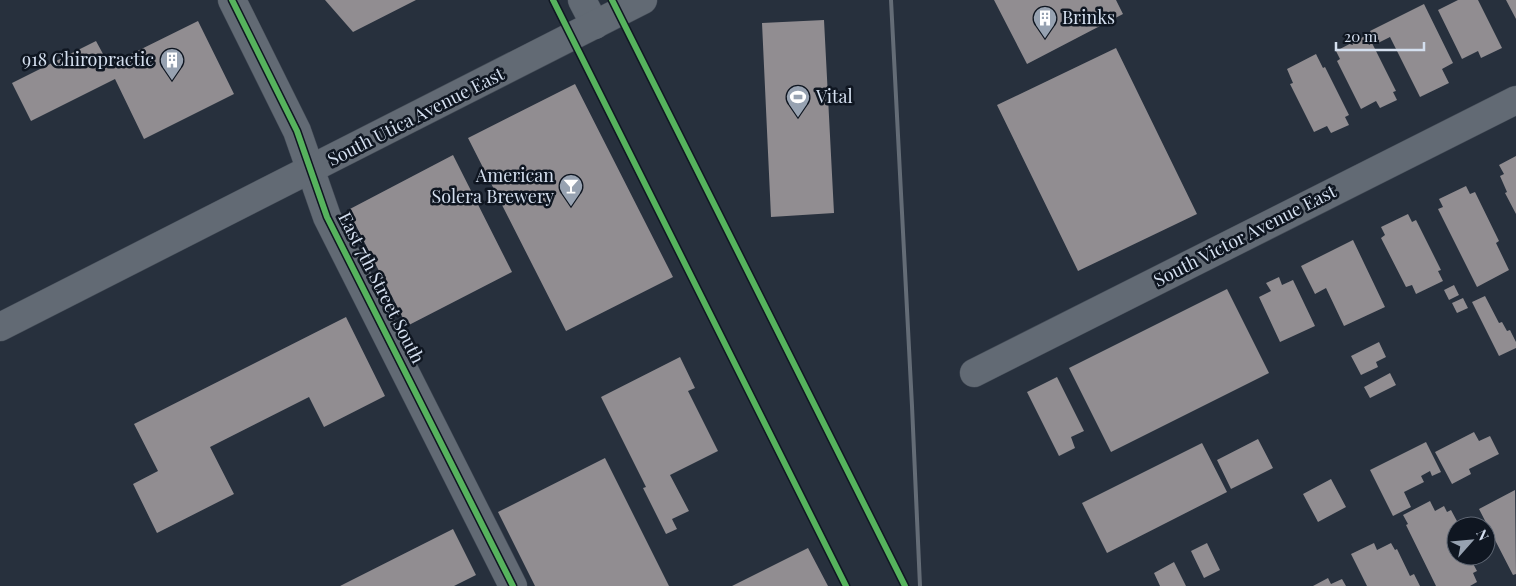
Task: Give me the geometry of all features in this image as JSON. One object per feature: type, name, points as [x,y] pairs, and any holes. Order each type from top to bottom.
[{"type":"street","name":"East 7th Street South","points":[[232,0],[297,131],[327,217],[513,586]]},
{"type":"street","points":[[582,0],[594,25]]},
{"type":"street","name":"South Utica Avenue East","points":[[0,327],[643,0]]},
{"type":"street","name":"South Victor Avenue East","points":[[974,373],[1516,100]]},
{"type":"building","points":[[325,0],[416,0],[353,32]]},
{"type":"building","name":"Brinks","points":[[994,0],[1116,0],[1123,14],[1027,64]]},
{"type":"building","points":[[1458,0],[1478,0],[1502,48],[1481,58],[1478,51],[1462,59],[1438,10]]},
{"type":"building","points":[[1506,0],[1516,0],[1516,19]]},
{"type":"building","points":[[1424,4],[1453,63],[1442,69],[1449,83],[1420,97],[1390,37],[1376,44],[1370,31]]},
{"type":"building","name":"Vital","points":[[824,20],[834,213],[771,217],[762,23]]},
{"type":"building","name":"918 Chiropractic","points":[[198,21],[234,94],[144,139],[115,79],[31,121],[12,83],[96,41],[109,65]]},
{"type":"building","points":[[1365,36],[1369,45],[1372,43],[1396,91],[1393,92],[1397,100],[1380,108],[1376,101],[1361,109],[1337,61],[1340,59],[1336,51]]},
{"type":"building","points":[[1116,48],[1197,214],[1078,271],[997,105]]},
{"type":"building","points":[[1316,54],[1323,68],[1325,67],[1349,115],[1345,117],[1349,125],[1331,133],[1327,126],[1314,132],[1290,84],[1293,83],[1287,69]]},
{"type":"building","name":"American Solera Brewery","points":[[575,84],[673,277],[566,331],[468,138]]},
{"type":"building","points":[[453,155],[512,272],[407,326],[348,210]]},
{"type":"building","points":[[1516,156],[1516,214],[1505,193],[1507,192],[1500,176],[1504,174],[1499,165]]},
{"type":"building","points":[[1466,186],[1470,194],[1475,192],[1499,241],[1496,243],[1509,270],[1477,287],[1438,209],[1443,207],[1439,199]]},
{"type":"building","points":[[1408,214],[1412,222],[1416,220],[1441,270],[1438,271],[1443,281],[1416,294],[1412,285],[1406,287],[1381,238],[1385,235],[1381,227]]},
{"type":"building","points":[[1353,240],[1385,307],[1344,326],[1326,288],[1315,294],[1301,266]]},
{"type":"building","points":[[1279,277],[1282,285],[1293,280],[1315,326],[1280,342],[1259,297],[1271,291],[1266,283]]},
{"type":"building","points":[[1454,285],[1459,295],[1449,300],[1444,290]]},
{"type":"building","points":[[1227,289],[1269,373],[1111,452],[1069,368]]},
{"type":"building","points":[[1485,296],[1499,323],[1502,322],[1507,331],[1510,330],[1516,342],[1516,348],[1499,356],[1472,302]]},
{"type":"building","points":[[1463,298],[1468,308],[1457,313],[1452,303]]},
{"type":"building","points":[[346,317],[385,396],[324,427],[309,397],[210,447],[234,494],[157,533],[133,484],[158,471],[134,424]]},
{"type":"building","points":[[1379,342],[1386,357],[1376,362],[1378,367],[1361,375],[1351,356]]},
{"type":"building","points":[[680,357],[695,388],[688,391],[718,451],[670,475],[689,511],[672,519],[677,529],[666,534],[643,488],[646,487],[601,397]]},
{"type":"building","points":[[1390,373],[1396,385],[1370,398],[1364,387]]},
{"type":"building","points":[[1057,377],[1084,431],[1071,437],[1075,448],[1059,456],[1027,392]]},
{"type":"building","points":[[1474,432],[1479,441],[1490,436],[1499,454],[1469,469],[1471,474],[1452,484],[1435,452]]},
{"type":"building","points":[[1258,439],[1273,468],[1231,489],[1217,460]]},
{"type":"building","points":[[1426,442],[1441,472],[1432,476],[1430,471],[1421,476],[1424,482],[1404,492],[1411,507],[1393,516],[1370,470]]},
{"type":"building","points":[[1202,443],[1227,492],[1107,553],[1082,503]]},
{"type":"building","points":[[605,458],[669,586],[535,586],[498,512]]},
{"type":"building","points":[[1331,479],[1346,507],[1318,522],[1303,494]]},
{"type":"building","points":[[1515,490],[1516,574],[1513,575],[1496,542],[1496,516],[1483,516],[1479,509]]},
{"type":"building","points":[[1430,501],[1435,511],[1444,506],[1447,512],[1451,510],[1454,516],[1446,516],[1446,566],[1474,566],[1477,571],[1473,573],[1477,582],[1470,586],[1436,586],[1403,515]]},
{"type":"building","points":[[453,529],[476,575],[454,586],[340,586]]},
{"type":"building","points":[[1207,543],[1220,570],[1204,578],[1191,551]]},
{"type":"building","points":[[1374,543],[1377,550],[1391,543],[1395,550],[1397,549],[1410,576],[1414,574],[1420,586],[1367,586],[1351,554]]},
{"type":"building","points":[[808,548],[828,586],[732,586]]},
{"type":"building","points":[[1174,562],[1186,586],[1160,586],[1154,573]]},
{"type":"building","points":[[1328,578],[1331,584],[1342,579],[1346,586],[1313,586]]},
{"type":"railway","points":[[891,0],[920,586]]},
{"type":"cycle path","points":[[232,0],[297,131],[327,217],[513,586]]},
{"type":"cycle path","points":[[553,0],[846,586]]},
{"type":"cycle path","points":[[612,0],[905,586]]},
{"type":"place","name":"Brinks","points":[[1045,39]]},
{"type":"place","name":"918 Chiropractic","points":[[172,81]]},
{"type":"place","name":"Vital","points":[[798,118]]},
{"type":"place","name":"American Solera Brewery","points":[[571,207]]}]
